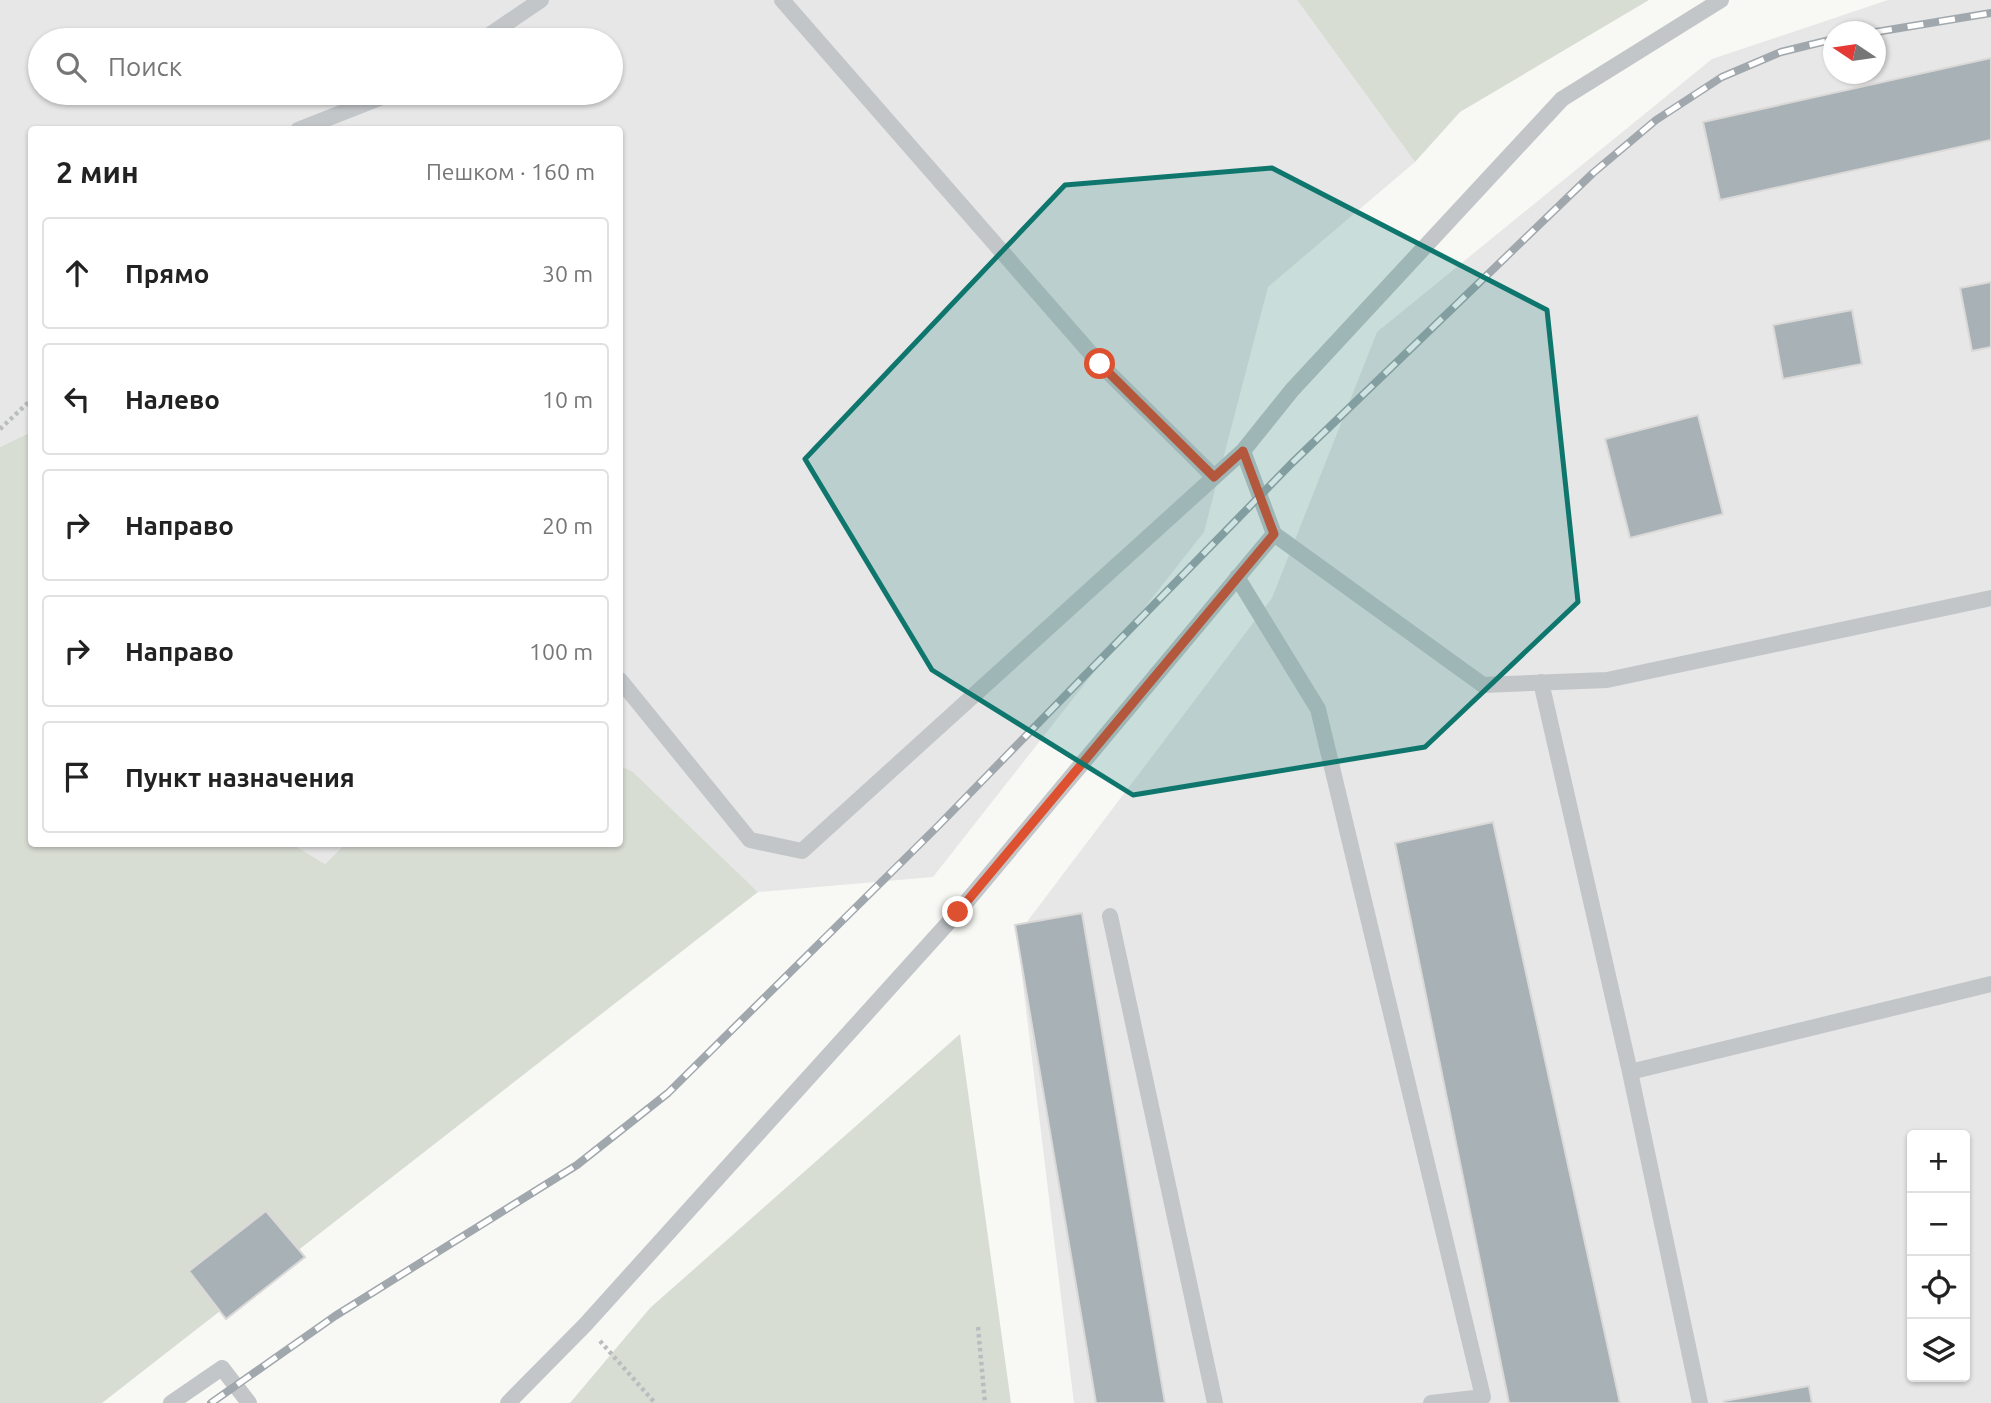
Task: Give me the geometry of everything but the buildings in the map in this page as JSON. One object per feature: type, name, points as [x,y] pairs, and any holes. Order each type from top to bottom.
[{"type":"lane","points":[[500,28],[541,0]]},
{"type":"lane","points":[[782,0],[1100,364],[1214,477]]},
{"type":"lane","points":[[623,684],[750,840],[802,851],[1243,451],[1292,390],[1562,99],[1721,0]]},
{"type":"lane","points":[[308,126],[362,105]]},
{"type":"lane","points":[[1243,451],[1274,534],[1483,685],[1608,680],[1991,598]]},
{"type":"lane","points":[[508,1403],[585,1325],[958,912],[1274,534]]},
{"type":"lane","points":[[1237,577],[1318,709],[1483,1396],[1431,1403]]},
{"type":"lane","points":[[1541,682],[1630,1072],[1700,1403]]},
{"type":"lane","points":[[1110,916],[1215,1403]]},
{"type":"lane","points":[[1630,1072],[1991,984]]},
{"type":"lane","points":[[171,1403],[222,1368],[249,1403]]},
{"type":"path","points":[[0,429],[28,403]]},
{"type":"path","points":[[585,1325],[655,1403]]},
{"type":"path","points":[[978,1327],[985,1403]]},
{"type":"highlighted area","points":[[1272,168],[1547,310],[1578,602],[1425,747],[1133,795],[932,670],[805,459],[1065,185]]},
{"type":"shaded area","points":[[0,0],[1297,0],[1415,162],[1268,287],[1204,532],[933,877],[758,892],[632,771],[623,767],[623,126],[28,126],[28,433],[0,447]]},
{"type":"shaded area","points":[[1297,0],[1649,0],[1460,112],[1415,162]]},
{"type":"shaded area","points":[[1888,0],[1991,0],[1991,1403],[1074,1403],[1017,935],[1272,598],[1377,332],[1712,59],[1823,22],[1823,84],[1886,84],[1886,21],[1825,21]]},
{"type":"shaded area","points":[[28,433],[28,847],[297,847],[325,864],[342,847],[623,847],[623,767],[632,771],[758,892],[102,1403],[0,1403],[0,447]]},
{"type":"shaded area","points":[[297,847],[342,847],[325,864]]},
{"type":"shaded area","points":[[960,1034],[1011,1403],[570,1403],[650,1308]]},
{"type":"railway","points":[[1886,30],[1991,13]]},
{"type":"railway","points":[[211,1403],[335,1316],[577,1165],[668,1093],[939,825],[1291,464],[1593,173],[1656,120],[1722,77],[1781,52],[1823,42]]},
{"type":"route","points":[[958,912],[1274,534],[1243,451],[1214,477],[1100,364]]}]
